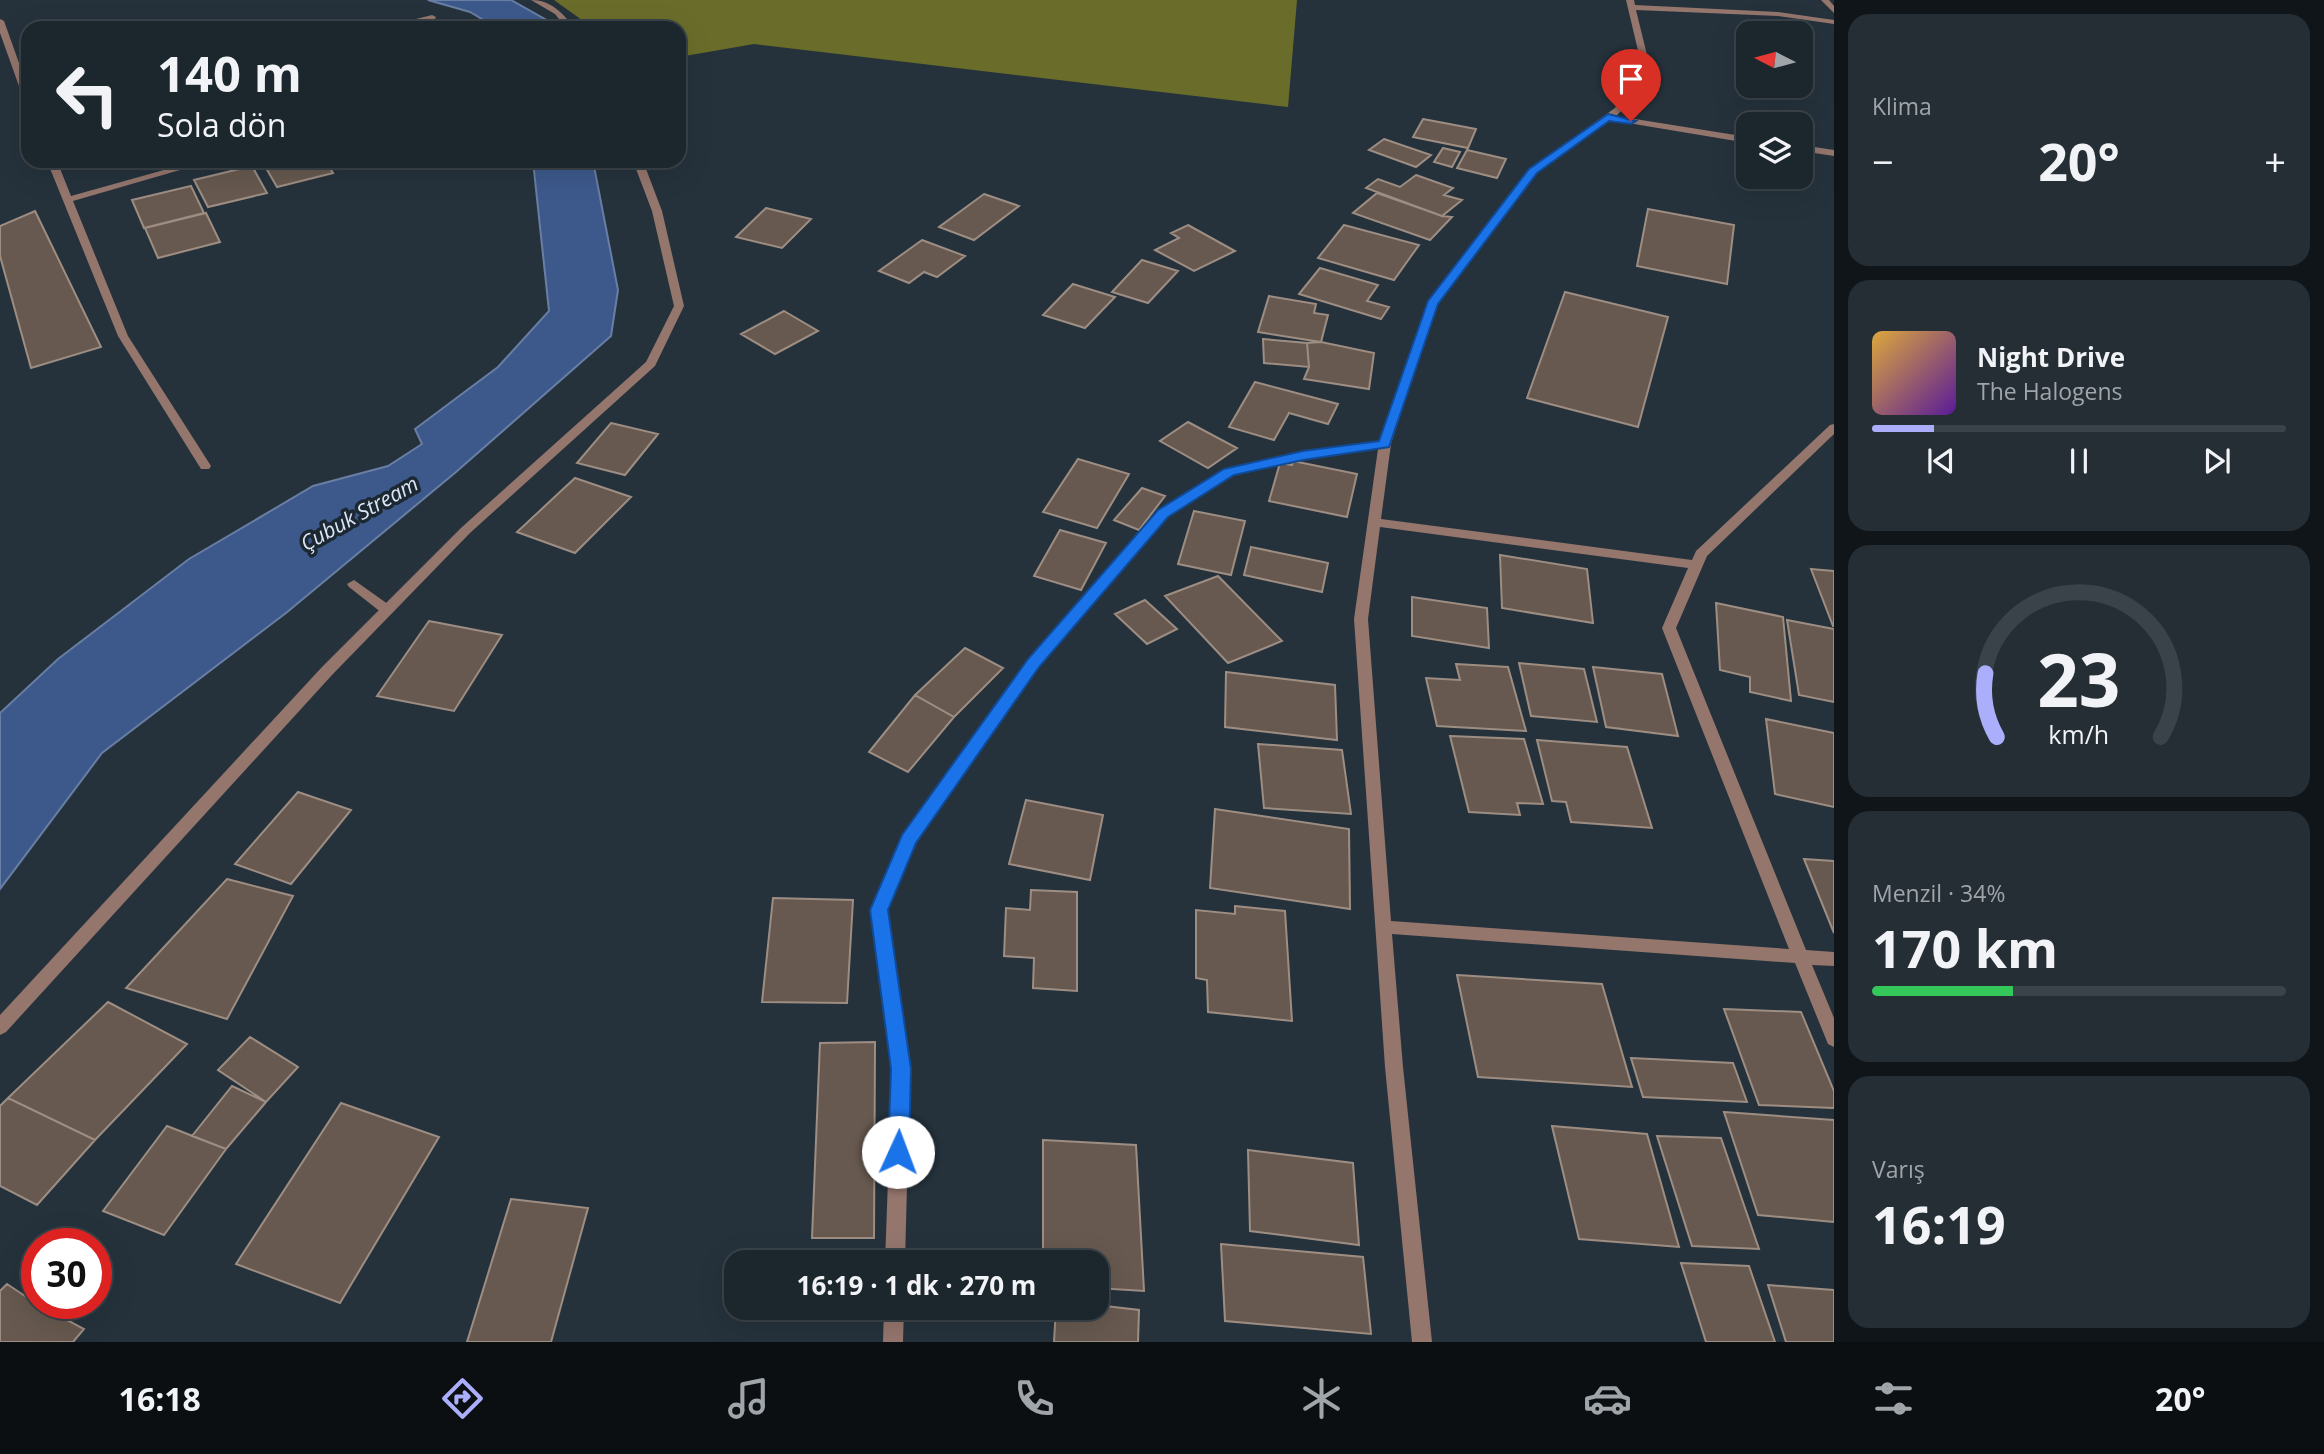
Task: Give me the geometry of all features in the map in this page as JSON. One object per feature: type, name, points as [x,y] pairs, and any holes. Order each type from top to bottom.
[{"type":"street","points":[[535,0],[558,12],[565,21]]},
{"type":"street","points":[[1825,0],[1834,11]]},
{"type":"street","points":[[1422,1342],[1394,1067],[1361,619],[1385,444],[1432,303],[1533,171],[1619,108],[1644,59],[1630,3],[1778,14],[1834,22]]},
{"type":"street","points":[[415,21],[432,17]]},
{"type":"street","points":[[0,21],[21,80]]},
{"type":"street","points":[[1608,117],[1736,137]]},
{"type":"street","points":[[1813,150],[1834,153]]},
{"type":"street","points":[[55,168],[123,336],[205,466]]},
{"type":"street","points":[[67,200],[181,168]]},
{"type":"street","points":[[0,1027],[318,681],[387,610],[466,530],[651,364],[679,306],[657,211],[641,168]]},
{"type":"street","points":[[1834,428],[1700,554],[1669,628],[1710,736],[1834,1039]]},
{"type":"street","points":[[895,1250],[901,1069],[879,910],[908,840],[1033,663],[1163,513],[1229,472],[1303,456],[1385,444]]},
{"type":"street","points":[[1374,522],[1696,565]]},
{"type":"street","points":[[354,584],[387,610]]},
{"type":"street","points":[[1384,927],[1834,958]]},
{"type":"street","points":[[893,1342],[894,1320]]},
{"type":"shaded area","points":[[554,0],[1297,0],[1288,107],[754,44],[686,56],[686,21],[583,21]]},
{"type":"water","points":[[428,0],[511,0],[548,21],[485,21],[470,12]]},
{"type":"water","name":"Çubuk Stream","points":[[534,168],[594,168],[618,290],[611,336],[456,472],[286,613],[102,753],[0,889],[0,713],[58,659],[189,559],[313,486],[388,466],[422,444],[415,429],[498,367],[549,311]]},
{"type":"building","points":[[1423,119],[1476,129],[1468,148],[1413,137]]},
{"type":"building","points":[[1384,139],[1431,155],[1416,167],[1369,150]]},
{"type":"building","points":[[1443,148],[1460,152],[1452,167],[1434,162]]},
{"type":"building","points":[[1467,150],[1506,159],[1497,178],[1457,168]]},
{"type":"building","points":[[253,168],[267,193],[208,207],[194,180]]},
{"type":"building","points":[[266,168],[330,168],[333,173],[277,187]]},
{"type":"building","points":[[1416,175],[1453,188],[1444,195],[1462,200],[1442,216],[1366,188],[1378,179],[1400,187]]},
{"type":"building","points":[[191,186],[204,213],[144,228],[132,200]]},
{"type":"building","points":[[1377,193],[1452,217],[1430,240],[1353,213]]},
{"type":"building","points":[[984,194],[1019,206],[974,240],[939,227]]},
{"type":"building","points":[[766,208],[811,219],[782,248],[736,237]]},
{"type":"building","points":[[1648,209],[1734,225],[1727,284],[1637,266]]},
{"type":"building","points":[[35,211],[101,347],[31,368],[0,256],[0,226]]},
{"type":"building","points":[[206,213],[220,242],[158,258],[145,228]]},
{"type":"building","points":[[1188,225],[1235,251],[1194,271],[1155,250],[1179,238],[1171,233]]},
{"type":"building","points":[[1344,225],[1419,245],[1394,280],[1318,258]]},
{"type":"building","points":[[922,240],[965,256],[937,277],[924,272],[909,283],[879,271]]},
{"type":"building","points":[[1142,260],[1178,271],[1148,303],[1112,292]]},
{"type":"building","points":[[1320,268],[1378,285],[1367,301],[1389,307],[1381,319],[1299,294]]},
{"type":"building","points":[[1073,284],[1115,297],[1085,328],[1043,315]]},
{"type":"building","points":[[1565,292],[1668,317],[1638,427],[1527,398]]},
{"type":"building","points":[[1269,296],[1316,304],[1314,313],[1328,315],[1321,342],[1258,332]]},
{"type":"building","points":[[784,311],[818,331],[775,354],[741,334]]},
{"type":"building","points":[[1263,339],[1307,343],[1309,367],[1264,363]]},
{"type":"building","points":[[1321,342],[1374,353],[1369,389],[1304,379],[1309,367],[1307,343]]},
{"type":"building","points":[[1255,382],[1338,404],[1328,424],[1289,413],[1274,440],[1229,427]]},
{"type":"building","points":[[1188,422],[1237,448],[1208,468],[1160,441]]},
{"type":"building","points":[[611,423],[658,434],[625,475],[577,463]]},
{"type":"building","points":[[1078,459],[1129,474],[1097,528],[1043,512]]},
{"type":"building","points":[[1293,461],[1357,474],[1347,517],[1269,501],[1280,463],[1292,465]]},
{"type":"building","points":[[575,478],[631,497],[575,553],[517,532]]},
{"type":"building","points":[[1142,488],[1165,496],[1139,530],[1114,520]]},
{"type":"building","points":[[1194,511],[1245,521],[1231,575],[1178,564]]},
{"type":"building","points":[[1060,530],[1106,543],[1081,590],[1034,576]]},
{"type":"building","points":[[1251,547],[1328,563],[1322,592],[1244,575]]},
{"type":"building","points":[[1500,555],[1587,569],[1593,623],[1502,608]]},
{"type":"building","points":[[1811,569],[1834,571],[1834,626],[1833,626]]},
{"type":"building","points":[[1218,576],[1282,641],[1228,663],[1165,596]]},
{"type":"building","points":[[1412,597],[1487,608],[1489,648],[1412,636]]},
{"type":"building","points":[[1145,600],[1177,629],[1147,644],[1115,614]]},
{"type":"building","points":[[1716,603],[1783,617],[1791,701],[1750,692],[1750,677],[1720,670]]},
{"type":"building","points":[[1787,620],[1834,629],[1834,702],[1799,695]]},
{"type":"building","points":[[429,621],[502,635],[454,711],[377,696]]},
{"type":"building","points":[[965,648],[1003,668],[954,717],[915,695]]},
{"type":"building","points":[[1519,663],[1584,669],[1597,722],[1531,716]]},
{"type":"building","points":[[1456,664],[1508,667],[1526,731],[1437,726],[1426,678],[1460,680]]},
{"type":"building","points":[[1593,667],[1662,674],[1678,736],[1606,727]]},
{"type":"building","points":[[1226,672],[1335,685],[1337,740],[1225,727]]},
{"type":"building","points":[[915,695],[954,717],[908,772],[869,752]]},
{"type":"building","points":[[1766,719],[1834,733],[1834,807],[1775,794]]},
{"type":"building","points":[[1450,736],[1524,739],[1543,804],[1517,803],[1520,815],[1469,812]]},
{"type":"building","points":[[1537,740],[1627,747],[1652,828],[1571,822],[1566,802],[1552,801]]},
{"type":"building","points":[[1258,744],[1342,750],[1351,814],[1264,808]]},
{"type":"building","points":[[298,792],[351,810],[291,884],[235,864]]},
{"type":"building","points":[[1026,800],[1103,815],[1090,880],[1009,864]]},
{"type":"building","points":[[1215,809],[1349,829],[1350,909],[1210,888]]},
{"type":"building","points":[[1804,859],[1834,861],[1834,933]]},
{"type":"building","points":[[227,879],[293,896],[227,1019],[126,988]]},
{"type":"building","points":[[1031,890],[1077,892],[1077,991],[1033,988],[1034,958],[1004,956],[1006,908],[1030,910]]},
{"type":"building","points":[[773,898],[853,900],[847,1003],[762,1002]]},
{"type":"building","points":[[1235,906],[1285,911],[1292,1021],[1208,1012],[1207,980],[1196,978],[1196,910],[1235,914]]},
{"type":"building","points":[[1457,975],[1602,984],[1632,1087],[1478,1077]]},
{"type":"building","points":[[108,1002],[187,1044],[95,1140],[8,1098]]},
{"type":"building","points":[[1724,1009],[1801,1012],[1834,1091],[1834,1108],[1759,1105]]},
{"type":"building","points":[[250,1037],[298,1067],[266,1102],[218,1070]]},
{"type":"building","points":[[875,1042],[874,1238],[812,1238],[820,1043]]},
{"type":"building","points":[[1631,1058],[1733,1063],[1747,1102],[1643,1097]]},
{"type":"building","points":[[232,1086],[266,1102],[226,1149],[192,1136]]},
{"type":"building","points":[[8,1098],[95,1140],[37,1205],[0,1186],[0,1106]]},
{"type":"building","points":[[341,1103],[439,1137],[340,1303],[236,1264]]},
{"type":"building","points":[[1724,1112],[1834,1120],[1834,1222],[1758,1215]]},
{"type":"building","points":[[167,1126],[226,1149],[164,1235],[103,1211]]},
{"type":"building","points":[[1552,1126],[1647,1134],[1679,1247],[1579,1239]]},
{"type":"building","points":[[1657,1136],[1721,1138],[1759,1249],[1692,1246]]},
{"type":"building","points":[[1043,1140],[1136,1145],[1144,1291],[1109,1289],[1109,1250],[1043,1250]]},
{"type":"building","points":[[1248,1150],[1353,1163],[1359,1245],[1250,1231]]},
{"type":"building","points":[[511,1199],[588,1208],[551,1342],[467,1342]]},
{"type":"building","points":[[1221,1244],[1363,1257],[1371,1334],[1225,1321]]},
{"type":"building","points":[[1681,1263],[1749,1266],[1775,1342],[1706,1342]]},
{"type":"building","points":[[7,1284],[21,1293],[21,1319],[65,1319],[84,1329],[73,1342],[0,1342],[0,1291]]},
{"type":"building","points":[[1768,1285],[1834,1290],[1834,1342],[1786,1342]]},
{"type":"building","points":[[1109,1306],[1139,1310],[1138,1342],[1054,1342],[1055,1320],[1109,1320]]},
{"type":"route","points":[[898,1152],[901,1069],[879,910],[908,840],[1033,663],[1163,513],[1207,485],[1229,472],[1303,456],[1385,444],[1432,303],[1533,171],[1608,117],[1631,121]]}]
